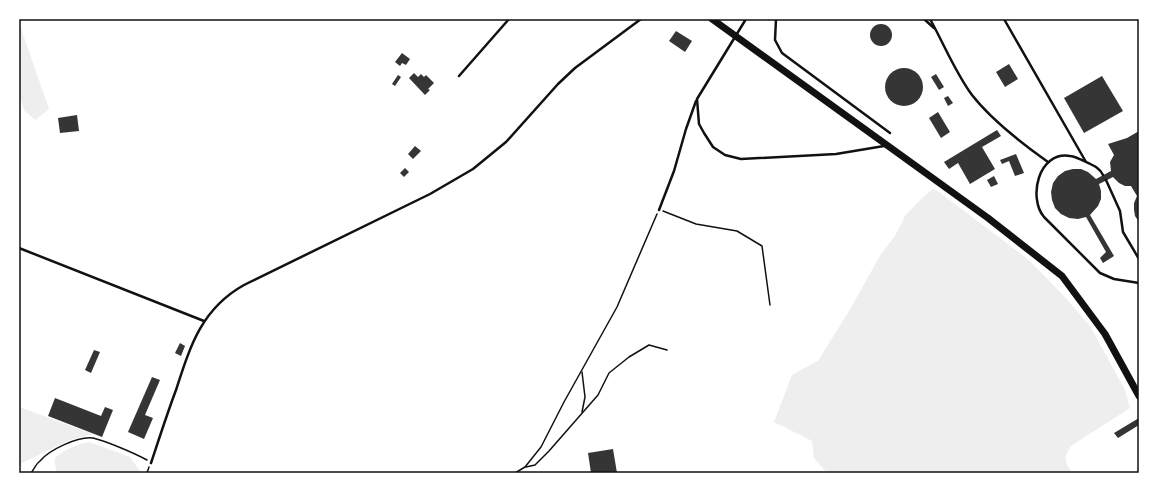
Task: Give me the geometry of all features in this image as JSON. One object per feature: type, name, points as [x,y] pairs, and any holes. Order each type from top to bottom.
[{"type":"street","points":[[712,19],[988,218],[1062,276],[1105,334],[1139,396]]},
{"type":"lane","points":[[458,76],[509,19]]},
{"type":"lane","points":[[151,463],[189,350],[204,321],[218,303],[231,292],[244,285],[437,190],[474,169],[506,142],[558,84],[579,64],[641,19]]},
{"type":"lane","points":[[659,210],[697,99],[746,19]]},
{"type":"lane","points":[[776,19],[775,40],[782,53],[890,133]]},
{"type":"lane","points":[[924,19],[937,31]]},
{"type":"lane","points":[[930,19],[962,79],[976,100],[1015,136],[1048,162]]},
{"type":"lane","points":[[1004,19],[1087,162]]},
{"type":"lane","points":[[697,99],[698,120],[704,133],[713,147],[719,152],[733,158],[759,159],[836,154],[887,146]]},
{"type":"lane","points":[[1103,175],[1099,169],[1087,162],[1069,156],[1060,156],[1048,162],[1040,173],[1038,182],[1036,199],[1038,208],[1041,214],[1100,273],[1111,278],[1139,283]]},
{"type":"lane","points":[[1106,180],[1120,211],[1123,232],[1139,259]]},
{"type":"lane","points":[[19,248],[204,321]]},
{"type":"path","points":[[515,473],[525,467],[541,448],[564,402],[617,307],[659,210],[696,224],[715,228],[737,230],[762,246],[770,305]]},
{"type":"path","points":[[525,467],[535,465],[598,395],[609,373],[629,357],[649,345],[667,350]]},
{"type":"path","points":[[582,372],[585,397],[582,412]]},
{"type":"path","points":[[31,473],[40,461],[50,452],[61,446],[92,438],[146,459],[151,463]]},
{"type":"shaded area","points":[[19,23],[49,109],[35,120],[24,110],[19,93]]},
{"type":"shaded area","points":[[933,189],[1029,260],[1063,295],[1090,326],[1125,390],[1130,408],[1071,446],[1066,457],[1066,462],[1072,473],[827,473],[814,458],[812,441],[774,422],[792,375],[818,361],[849,311],[881,254],[895,236],[905,216]]},
{"type":"shaded area","points":[[19,407],[93,434],[70,440],[22,463],[19,470]]},
{"type":"shaded area","points":[[89,442],[130,457],[141,473],[57,473],[55,458],[71,448]]},
{"type":"building","points":[[881,24],[885,25],[891,31],[891,39],[885,45],[881,46],[877,45],[871,39],[870,35],[871,31],[877,25]]},
{"type":"building","points":[[676,31],[692,41],[685,52],[669,41]]},
{"type":"building","points":[[402,53],[410,59],[406,65],[402,63],[400,66],[395,62]]},
{"type":"building","points":[[1009,64],[1018,79],[1005,87],[996,72]]},
{"type":"building","points":[[900,68],[908,68],[915,71],[920,76],[923,87],[920,98],[915,103],[908,106],[900,106],[893,103],[888,98],[885,91],[885,83],[888,76],[893,71]]},
{"type":"building","points":[[414,73],[418,77],[421,74],[424,77],[426,75],[434,83],[425,95],[409,78]]},
{"type":"building","points":[[936,74],[944,87],[939,90],[931,77]]},
{"type":"building","points":[[398,75],[401,77],[395,86],[392,84]]},
{"type":"building","points":[[1102,76],[1123,111],[1084,133],[1064,98]]},
{"type":"building","points":[[948,96],[953,103],[948,106],[944,98]]},
{"type":"building","points":[[938,112],[950,132],[941,138],[929,118]]},
{"type":"building","points":[[77,115],[79,131],[60,133],[58,118]]},
{"type":"building","points":[[997,130],[1001,136],[982,147],[995,169],[970,184],[958,163],[949,169],[944,162]]},
{"type":"building","points":[[1139,131],[1139,222],[1135,216],[1134,210],[1134,203],[1137,196],[1131,186],[1125,186],[1119,183],[1113,177],[1099,184],[1101,199],[1098,206],[1090,215],[1114,256],[1103,263],[1100,258],[1106,252],[1086,217],[1078,219],[1069,218],[1061,214],[1055,208],[1051,192],[1053,183],[1058,176],[1065,171],[1073,169],[1081,169],[1088,172],[1096,179],[1111,171],[1110,162],[1114,155],[1108,144],[1127,138]]},
{"type":"building","points":[[415,146],[421,151],[413,159],[408,154]]},
{"type":"building","points":[[1016,154],[1024,173],[1015,176],[1009,161],[1002,164],[1000,160]]},
{"type":"building","points":[[405,168],[409,172],[404,177],[400,173]]},
{"type":"building","points":[[994,176],[998,184],[991,187],[987,180]]},
{"type":"building","points":[[180,343],[185,346],[181,356],[175,353]]},
{"type":"building","points":[[94,350],[100,352],[91,373],[85,370]]},
{"type":"building","points":[[152,377],[160,380],[145,415],[153,418],[144,439],[128,432]]},
{"type":"building","points":[[55,398],[101,416],[105,407],[113,410],[102,437],[48,416]]},
{"type":"building","points":[[1139,418],[1139,425],[1118,438],[1114,433]]},
{"type":"building","points":[[613,449],[617,473],[591,473],[588,453]]}]
